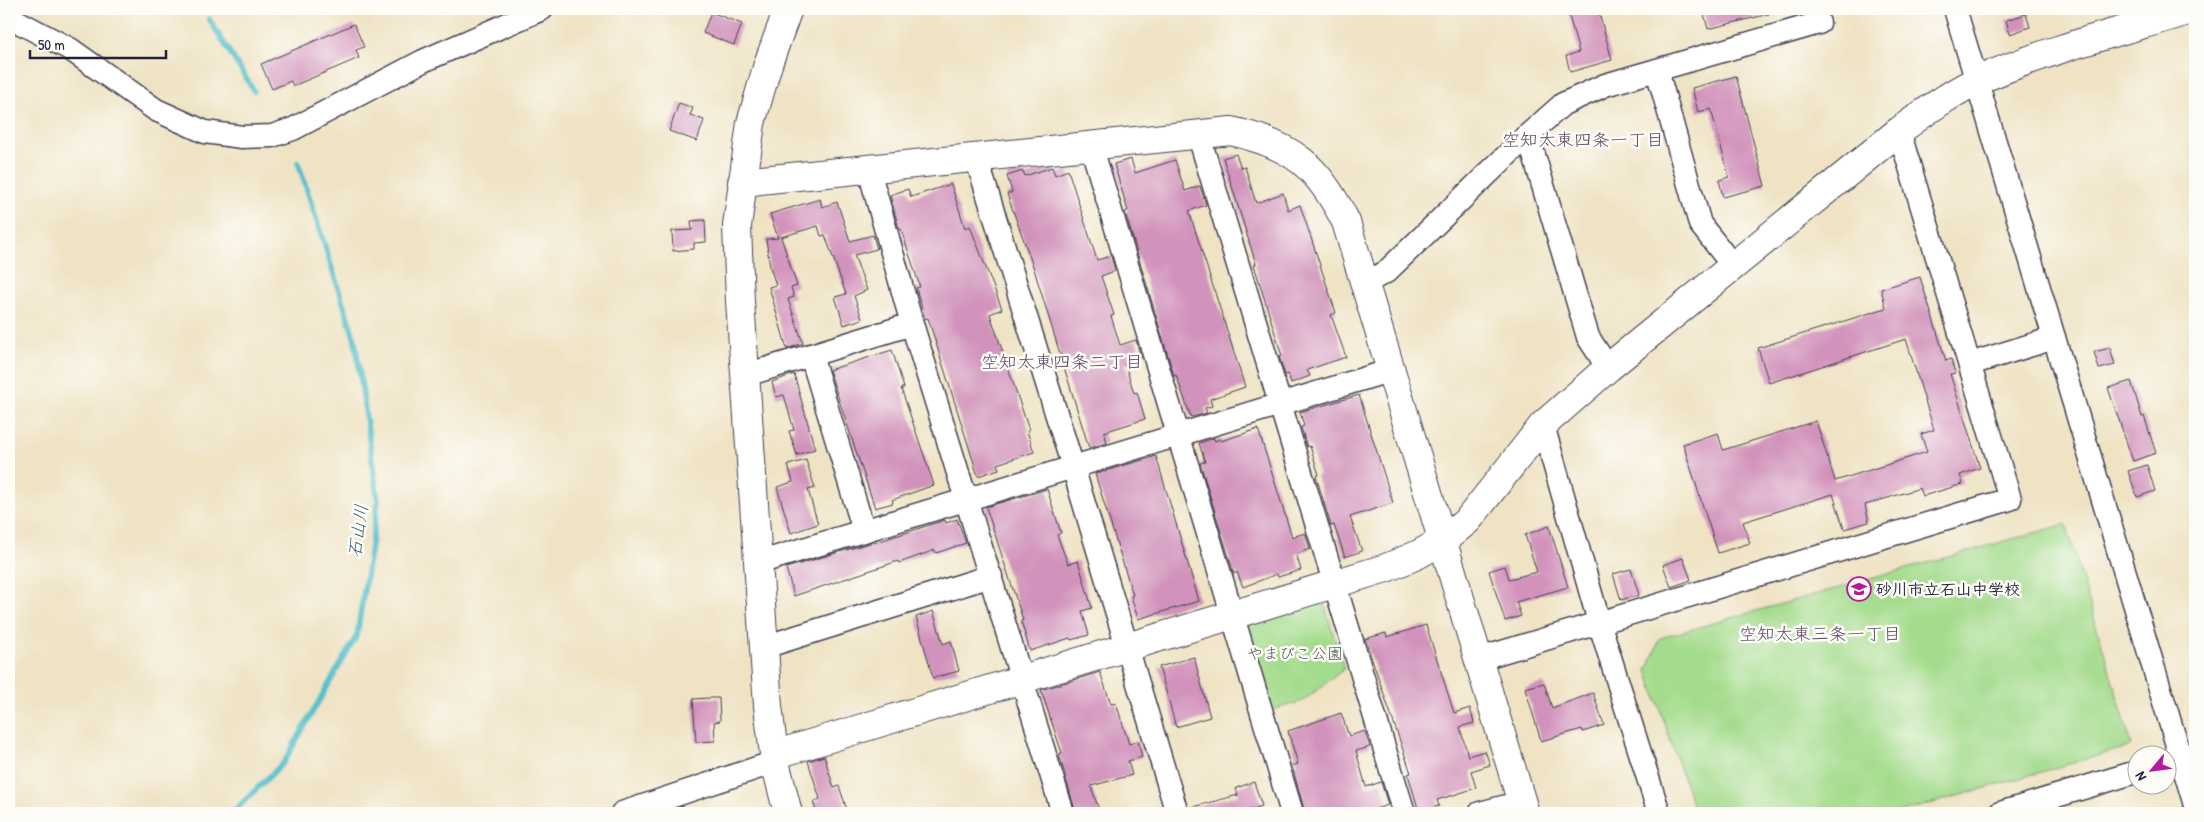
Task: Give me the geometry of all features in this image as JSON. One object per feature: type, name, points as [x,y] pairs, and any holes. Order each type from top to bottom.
[{"type":"street","points":[[9,17],[70,49],[156,110],[205,132],[242,137],[272,136],[293,129],[423,61],[542,9]]},
{"type":"street","points":[[788,9],[768,64],[751,123],[737,226],[740,300],[764,647],[774,758],[788,813]]},
{"type":"street","points":[[1955,9],[2054,338],[2169,744]]},
{"type":"street","points":[[622,813],[774,758],[1022,678],[1386,568],[1417,555],[1444,540],[1468,520],[1543,425],[1608,368],[1899,131],[1932,108],[1977,81],[2025,61],[2195,9]]},
{"type":"street","points":[[1365,282],[1386,272],[1528,135],[1563,104],[1605,85],[1819,24]]},
{"type":"street","points":[[1657,70],[1700,224],[1733,266]]},
{"type":"street","points":[[742,182],[1231,131],[1256,137],[1285,149],[1309,167],[1332,193],[1346,222],[1524,807],[1480,813]]},
{"type":"street","points":[[1479,659],[2010,499],[1899,131]]},
{"type":"street","points":[[1198,133],[1404,813]]},
{"type":"street","points":[[1528,135],[1588,337],[1608,368]]},
{"type":"street","points":[[1091,145],[1292,813]]},
{"type":"street","points":[[976,157],[1073,466],[1177,813]]},
{"type":"street","points":[[869,170],[912,324],[1063,813]]},
{"type":"street","points":[[746,375],[912,324]]},
{"type":"street","points":[[1970,364],[2054,338]]},
{"type":"street","points":[[811,354],[864,530]]},
{"type":"street","points":[[758,564],[967,498],[1392,370]]},
{"type":"street","points":[[1543,425],[1600,622],[1659,813]]},
{"type":"street","points":[[764,647],[991,576]]},
{"type":"street","points":[[2176,764],[2195,806]]},
{"type":"street","points":[[2000,813],[2126,775]]},
{"type":"green space","points":[[2066,524],[2131,744],[2126,744],[2126,748],[1898,813],[1695,813],[1647,671],[1660,638]]},
{"type":"green space","name":"やまびこ公園","points":[[1322,597],[1344,669],[1303,701],[1269,711],[1242,621]]},
{"type":"building","points":[[1571,9],[1598,9],[1612,60],[1570,72],[1566,56],[1579,52],[1569,16],[1572,15]]},
{"type":"building","points":[[1715,9],[1769,9],[1769,14],[1708,29],[1704,14],[1716,11]]},
{"type":"building","points":[[711,12],[742,24],[734,45],[703,33]]},
{"type":"building","points":[[2026,14],[2030,27],[2010,34],[2006,20]]},
{"type":"building","points":[[354,24],[364,47],[356,50],[359,58],[293,86],[291,81],[272,89],[261,64]]},
{"type":"building","points":[[1736,76],[1765,186],[1723,197],[1719,180],[1729,177],[1711,109],[1698,112],[1692,88]]},
{"type":"building","points":[[679,103],[693,108],[690,115],[704,120],[697,141],[669,131]]},
{"type":"building","points":[[1236,154],[1241,168],[1245,167],[1256,203],[1283,193],[1288,210],[1300,205],[1336,313],[1331,315],[1346,357],[1307,370],[1310,376],[1291,383],[1288,374],[1285,375],[1279,356],[1282,356],[1223,158]]},
{"type":"building","points":[[1131,159],[1135,173],[1175,160],[1185,191],[1200,186],[1206,205],[1189,211],[1245,387],[1210,399],[1212,406],[1205,408],[1207,413],[1191,417],[1176,375],[1174,376],[1125,212],[1128,211],[1114,164]]},
{"type":"building","points":[[1052,167],[1055,175],[1068,170],[1097,260],[1111,256],[1115,271],[1101,276],[1114,315],[1111,316],[1120,345],[1136,340],[1141,358],[1125,364],[1134,393],[1137,392],[1145,419],[1104,432],[1107,443],[1089,448],[1033,266],[1007,194],[1012,192],[1007,176],[1023,171],[1025,176]]},
{"type":"building","points":[[951,184],[965,228],[970,226],[1002,309],[990,314],[1029,430],[1027,431],[1034,452],[997,464],[999,469],[978,476],[928,318],[925,319],[916,288],[920,287],[901,229],[899,229],[890,195],[908,189],[911,197]]},
{"type":"building","points":[[820,199],[822,207],[837,202],[850,241],[873,235],[877,249],[854,255],[867,290],[854,296],[862,319],[844,325],[835,297],[846,294],[825,235],[821,236],[818,226],[781,237],[797,286],[791,288],[794,297],[788,299],[803,343],[787,349],[769,287],[776,285],[770,267],[766,239],[778,238],[770,214]]},
{"type":"building","points":[[705,220],[706,242],[694,243],[694,249],[673,251],[672,231],[692,230],[691,221]]},
{"type":"building","points":[[1920,277],[1946,361],[1951,359],[1955,373],[1950,374],[1980,468],[1960,475],[1963,484],[1923,496],[1920,488],[1865,505],[1869,522],[1844,529],[1833,494],[1743,522],[1750,543],[1718,553],[1683,444],[1718,433],[1723,450],[1816,421],[1835,481],[1927,452],[1921,434],[1934,430],[1906,339],[1769,383],[1758,348],[1886,308],[1881,289]]},
{"type":"building","points":[[2110,348],[2115,365],[2099,369],[2094,352]]},
{"type":"building","points":[[892,350],[904,388],[901,388],[934,485],[892,500],[893,503],[875,508],[829,370]]},
{"type":"building","points":[[794,374],[815,449],[797,455],[789,431],[794,430],[784,395],[776,397],[772,382]]},
{"type":"building","points":[[2131,381],[2156,453],[2133,461],[2108,388]]},
{"type":"building","points":[[1359,395],[1393,503],[1350,517],[1362,551],[1345,557],[1334,525],[1331,526],[1316,476],[1319,475],[1310,446],[1307,447],[1301,427],[1304,426],[1300,412]]},
{"type":"building","points":[[1258,429],[1292,537],[1305,533],[1310,549],[1296,554],[1301,570],[1278,577],[1277,574],[1243,587],[1237,572],[1234,574],[1200,463],[1205,462],[1199,443],[1214,438],[1215,441],[1220,439],[1221,441]]},
{"type":"building","points":[[1156,456],[1199,601],[1138,619],[1131,596],[1133,595],[1095,474]]},
{"type":"building","points":[[806,460],[815,488],[808,490],[818,524],[791,533],[777,487],[793,482],[788,465]]},
{"type":"building","points":[[2147,465],[2155,491],[2137,497],[2128,471]]},
{"type":"building","points":[[1047,489],[1061,533],[1057,535],[1068,564],[1078,561],[1092,608],[1082,611],[1089,635],[1071,640],[1070,638],[1030,651],[1021,621],[1023,620],[986,507]]},
{"type":"building","points":[[957,519],[966,543],[936,553],[935,550],[899,563],[898,561],[794,596],[786,568],[945,520],[946,523]]},
{"type":"building","points":[[1549,526],[1568,587],[1516,602],[1521,616],[1505,621],[1489,571],[1505,566],[1509,579],[1537,572],[1525,535]]},
{"type":"building","points":[[1683,558],[1691,580],[1671,587],[1663,565]]},
{"type":"building","points":[[1631,569],[1639,595],[1621,600],[1613,574]]},
{"type":"building","points":[[933,611],[943,644],[951,641],[959,671],[933,678],[916,617]]},
{"type":"building","points":[[1426,625],[1454,713],[1470,708],[1474,723],[1460,727],[1468,756],[1485,751],[1490,765],[1471,771],[1476,788],[1437,800],[1439,806],[1419,812],[1408,774],[1411,773],[1365,639],[1386,633],[1387,637]]},
{"type":"building","points":[[1194,657],[1210,717],[1176,727],[1159,667]]},
{"type":"building","points":[[1100,672],[1111,704],[1116,703],[1129,744],[1138,741],[1142,757],[1128,761],[1132,775],[1091,786],[1100,813],[1076,813],[1059,754],[1062,753],[1041,690]]},
{"type":"building","points":[[1544,683],[1552,708],[1593,693],[1604,725],[1583,732],[1582,729],[1541,741],[1525,688]]},
{"type":"building","points":[[719,698],[720,721],[714,722],[715,741],[696,742],[693,699]]},
{"type":"building","points":[[1341,713],[1349,736],[1365,731],[1370,747],[1356,751],[1366,787],[1381,782],[1388,805],[1373,810],[1374,813],[1305,813],[1292,766],[1298,764],[1288,731]]},
{"type":"building","points":[[824,756],[834,788],[839,786],[847,810],[838,813],[817,813],[813,802],[820,799],[808,761]]},
{"type":"building","points":[[1254,782],[1262,806],[1240,813],[1190,813],[1189,808],[1238,795],[1236,788]]},
{"type":"waterway","name":"石山川","points":[[209,19],[254,91]]},
{"type":"waterway","name":"石山川","points":[[232,813],[284,762],[357,635],[378,501],[355,340],[298,162]]},
{"type":"place","name":"砂川市立石山中学校","points":[[1859,589]]},
{"type":"district","name":"空知太東四条一丁目","points":[[1583,140]]},
{"type":"district","name":"空知太東四条二丁目","points":[[1062,362]]},
{"type":"district","name":"空知太東三条一丁目","points":[[1820,634]]}]
